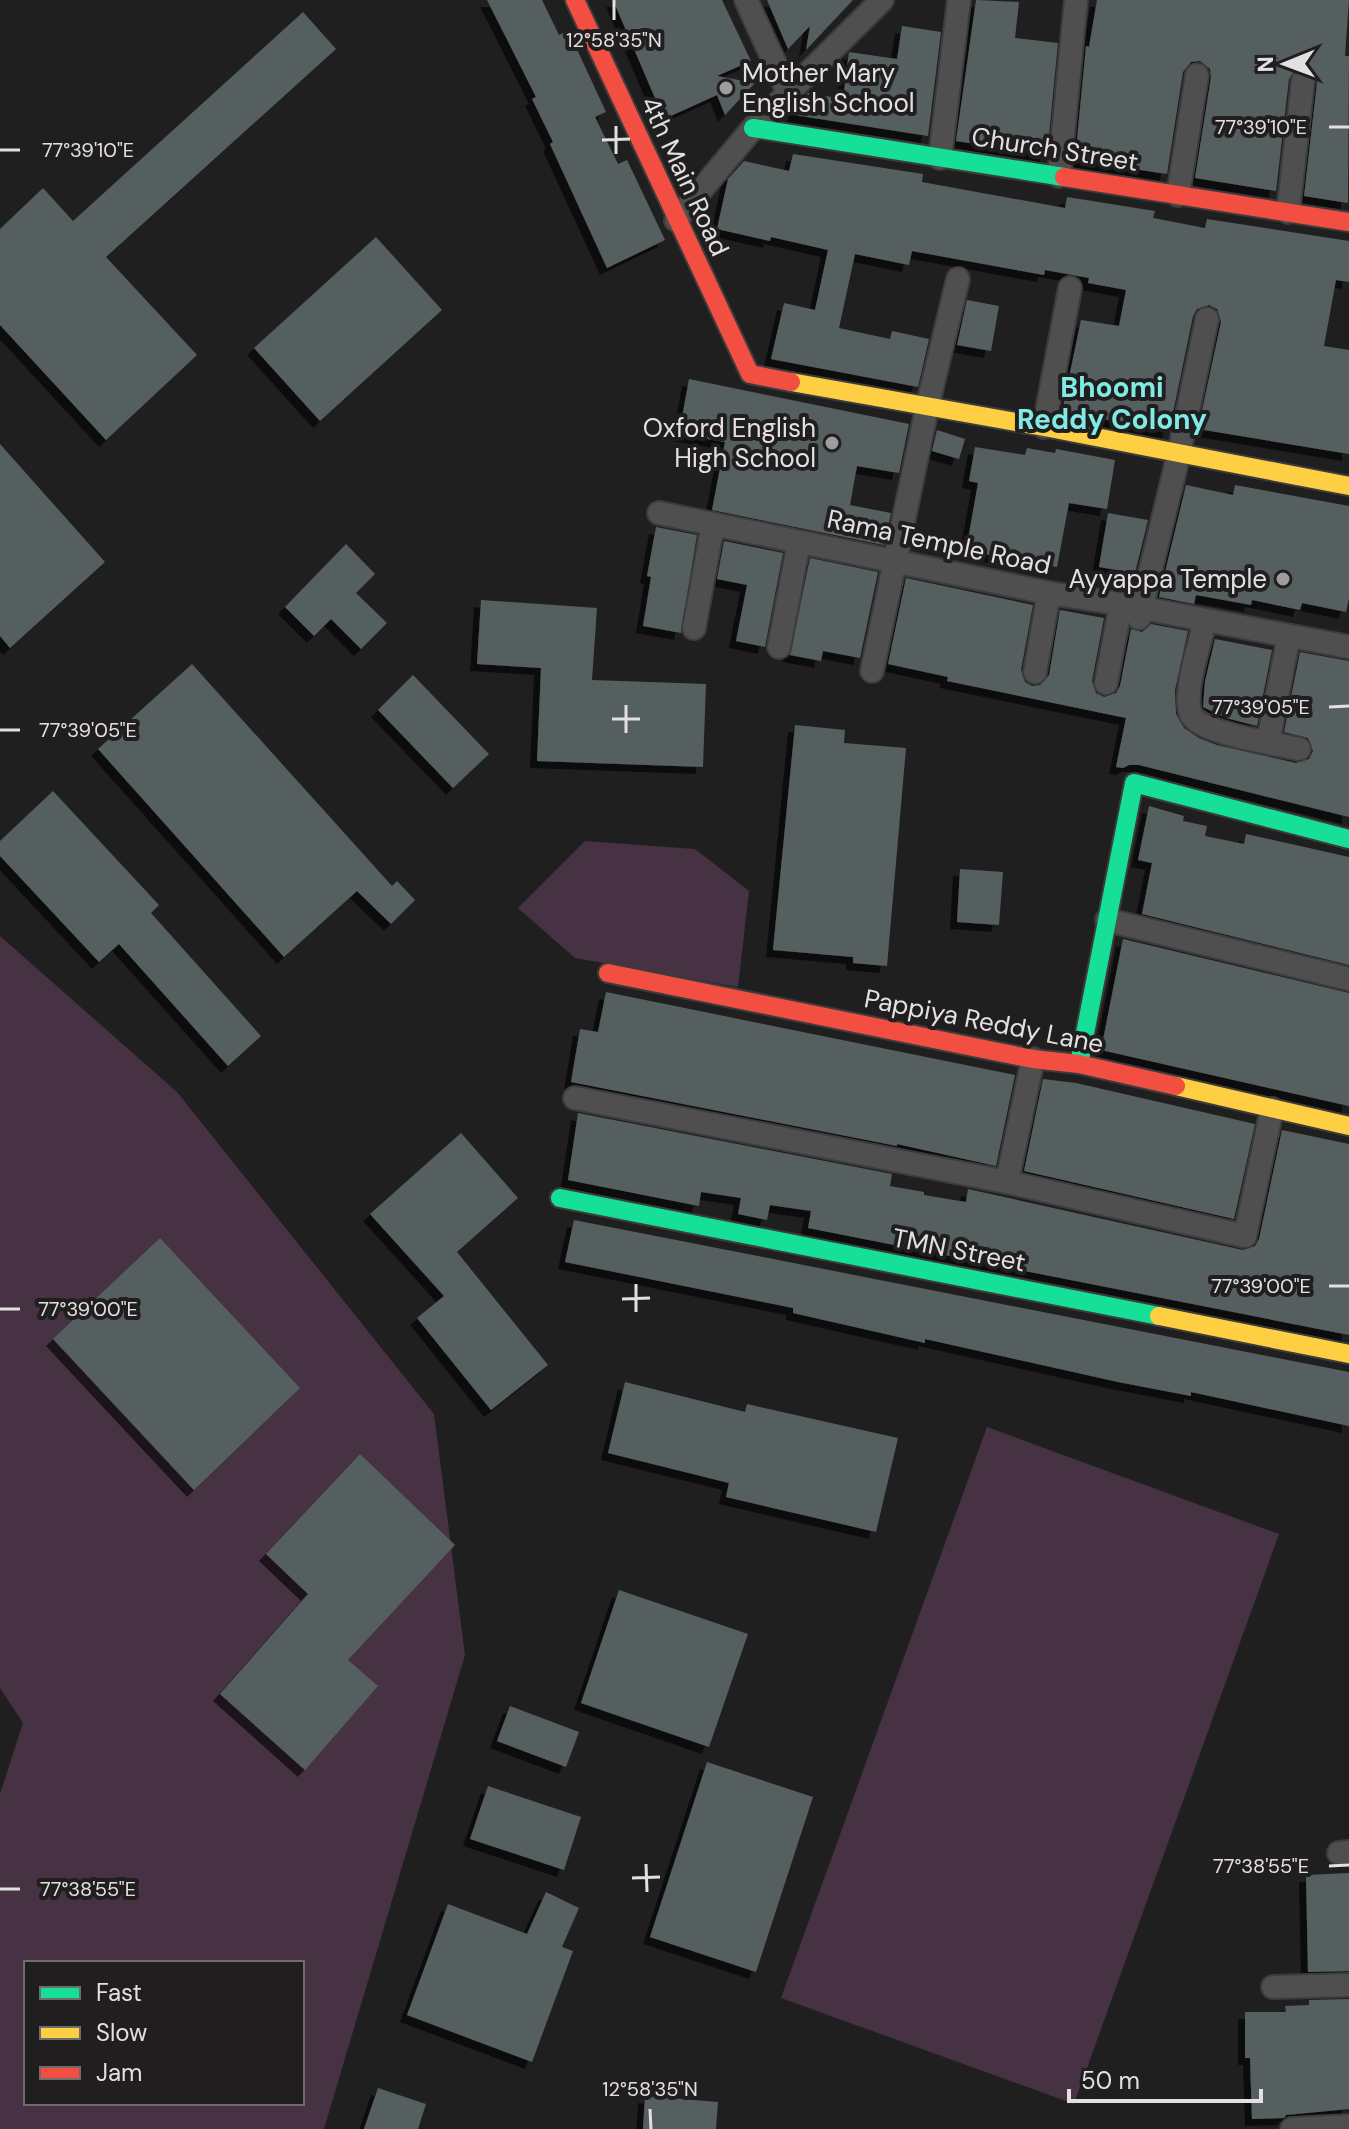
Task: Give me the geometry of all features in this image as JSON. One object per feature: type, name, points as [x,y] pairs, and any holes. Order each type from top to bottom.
[{"type":"street","name":"4th Main Road","points":[[575,0],[750,374],[927,408]]},
{"type":"street","points":[[746,0],[789,94]]},
{"type":"street","points":[[676,220],[753,128],[882,0]]},
{"type":"street","points":[[940,158],[959,0]]},
{"type":"street","points":[[1059,176],[1076,0]]},
{"type":"street","points":[[1178,195],[1197,75]]},
{"type":"street","points":[[1288,212],[1303,81]]},
{"type":"street","name":"Church Street","points":[[753,128],[1349,222]]},
{"type":"street","points":[[872,671],[927,408],[958,279]]},
{"type":"street","points":[[1044,427],[1070,288]]},
{"type":"street","points":[[1106,683],[1117,609],[1179,453],[1207,319]]},
{"type":"street","points":[[927,408],[1044,427],[1349,486]]},
{"type":"street","name":"Rama Temple Road","points":[[659,513],[1117,609],[1288,641],[1349,647]]},
{"type":"street","points":[[694,628],[713,524]]},
{"type":"street","points":[[779,647],[799,542]]},
{"type":"street","points":[[1035,672],[1117,609]]},
{"type":"street","points":[[1117,609],[1189,692],[1191,716],[1196,722],[1211,729],[1299,749]]},
{"type":"street","points":[[1268,742],[1288,641]]},
{"type":"street","points":[[1079,1064],[1134,783],[1349,839]]},
{"type":"street","points":[[1107,920],[1349,979]]},
{"type":"street","name":"Pappiya Reddy Lane","points":[[608,973],[1033,1059],[1079,1064],[1349,1126]]},
{"type":"street","points":[[1007,1182],[1033,1059]]},
{"type":"street","points":[[575,1098],[1007,1182],[1245,1236],[1272,1109]]},
{"type":"street","name":"TMN Street","points":[[560,1198],[1349,1354]]},
{"type":"street","points":[[1273,1987],[1349,1985]]},
{"type":"street","points":[[1292,2129],[1349,2126]]},
{"type":"shaded area","points":[[585,841],[695,849],[749,891],[738,987],[575,958],[518,908]]},
{"type":"shaded area","points":[[0,936],[177,1092],[434,1414],[465,1655],[324,2129],[0,2129],[0,1794],[23,1723],[0,1688]]},
{"type":"shaded area","points":[[987,1427],[1279,1534],[1074,2104],[781,1998]]},
{"type":"building","points":[[487,0],[542,0],[559,35],[568,30],[606,112],[595,117],[618,164],[627,160],[665,240],[607,268],[550,144],[553,142],[532,99],[536,97]]},
{"type":"building","points":[[613,0],[722,0],[751,61],[717,76],[755,83],[725,115],[717,95],[664,119]]},
{"type":"building","points":[[767,0],[853,0],[806,50],[810,26],[788,49]]},
{"type":"building","points":[[976,0],[1019,2],[1015,38],[1058,43],[1047,155],[956,141]]},
{"type":"building","points":[[1097,0],[1349,0],[1345,56],[1349,56],[1348,203],[1304,196],[1317,83],[1315,75],[1305,67],[1297,69],[1289,79],[1276,191],[1195,178],[1211,77],[1210,69],[1200,61],[1191,62],[1183,72],[1167,174],[1075,160],[1086,46],[1089,47]]},
{"type":"building","points":[[303,12],[336,49],[106,257],[197,355],[106,440],[0,325],[0,229],[43,188],[73,221]]},
{"type":"building","points":[[902,26],[941,32],[928,136],[794,115],[796,106],[808,93],[843,99],[849,52],[897,59]]},
{"type":"building","points":[[793,154],[923,174],[922,182],[1065,208],[1067,197],[1155,211],[1153,218],[1205,228],[1207,219],[1349,241],[1349,282],[1336,280],[1324,346],[1349,350],[1349,454],[1198,429],[1221,322],[1217,309],[1209,305],[1197,309],[1193,316],[1169,432],[1062,411],[1081,320],[1119,326],[1126,290],[1088,283],[1089,278],[1045,270],[1044,275],[912,251],[909,265],[855,254],[839,328],[890,339],[892,331],[929,339],[918,387],[771,359],[784,303],[815,310],[828,250],[717,229],[728,179],[744,161],[789,171]]},
{"type":"building","points":[[376,237],[442,310],[320,421],[254,348]]},
{"type":"building","points":[[967,300],[999,306],[991,351],[957,345]]},
{"type":"building","points":[[689,379],[909,424],[899,473],[857,466],[850,505],[891,513],[884,545],[712,510],[725,442],[679,434]]},
{"type":"building","points":[[937,430],[965,439],[959,459],[932,451]]},
{"type":"building","points":[[0,444],[105,562],[10,648],[0,636]]},
{"type":"building","points":[[975,447],[1025,455],[1027,448],[1055,453],[1056,449],[1115,460],[1107,509],[1069,503],[1057,567],[966,551],[978,483],[969,481]]},
{"type":"building","points":[[1186,485],[1233,495],[1235,485],[1349,506],[1349,598],[1346,612],[1302,603],[1300,610],[1252,600],[1251,605],[1196,595],[1194,604],[1159,597]]},
{"type":"building","points":[[1108,513],[1148,520],[1135,573],[1099,567]]},
{"type":"building","points":[[656,527],[697,535],[681,633],[643,626],[651,577],[647,576]]},
{"type":"building","points":[[724,541],[783,553],[765,647],[736,641],[747,585],[717,579]]},
{"type":"building","points":[[346,544],[375,574],[356,593],[387,623],[361,649],[331,619],[314,636],[285,607]]},
{"type":"building","points":[[810,558],[878,572],[860,658],[823,651],[821,661],[790,655]]},
{"type":"building","points":[[906,578],[1033,605],[1021,670],[1025,682],[1032,686],[1040,685],[1049,675],[1060,610],[1104,618],[1092,681],[1096,693],[1104,697],[1116,693],[1120,686],[1131,629],[1142,632],[1151,624],[1188,631],[1175,690],[1176,714],[1184,728],[1217,745],[1296,763],[1309,759],[1313,751],[1308,738],[1284,732],[1300,652],[1349,661],[1349,817],[1139,765],[1116,767],[1126,718],[947,681],[948,677],[888,664]]},
{"type":"building","points":[[481,600],[597,608],[592,680],[706,684],[703,767],[537,761],[541,668],[477,664]]},
{"type":"building","points":[[1215,639],[1272,650],[1257,726],[1226,718],[1203,707],[1205,681]]},
{"type":"building","points":[[192,664],[392,886],[397,881],[415,900],[391,924],[357,891],[284,957],[98,749]]},
{"type":"building","points":[[413,675],[489,754],[453,788],[378,710]]},
{"type":"building","points":[[795,725],[845,730],[844,743],[906,748],[887,966],[853,963],[853,957],[773,950]]},
{"type":"building","points":[[53,791],[159,905],[151,913],[261,1036],[228,1066],[119,944],[99,962],[0,856],[0,841]]},
{"type":"building","points":[[1149,806],[1184,816],[1183,821],[1207,826],[1205,836],[1244,844],[1246,834],[1349,857],[1349,965],[1142,914],[1152,863],[1138,860]]},
{"type":"building","points":[[960,869],[1003,872],[999,925],[957,922]]},
{"type":"building","points":[[1123,939],[1349,993],[1349,1106],[1101,1050]]},
{"type":"building","points":[[606,992],[1015,1075],[996,1166],[571,1082],[580,1029],[598,1032]]},
{"type":"building","points":[[1043,1079],[1076,1083],[1255,1124],[1234,1219],[1024,1171]]},
{"type":"building","points":[[578,1113],[892,1174],[890,1186],[924,1192],[924,1195],[966,1202],[968,1189],[1243,1250],[1255,1246],[1259,1239],[1282,1130],[1349,1144],[1349,1335],[808,1228],[811,1211],[770,1205],[767,1220],[738,1214],[741,1198],[701,1192],[699,1206],[568,1180]]},
{"type":"building","points":[[461,1133],[518,1198],[457,1252],[548,1365],[491,1410],[417,1318],[444,1296],[370,1214]]},
{"type":"building","points":[[574,1220],[1349,1372],[1349,1426],[1191,1392],[1191,1396],[1118,1382],[925,1339],[925,1343],[793,1313],[793,1308],[565,1262]]},
{"type":"building","points":[[160,1238],[300,1388],[194,1490],[53,1339]]},
{"type":"building","points":[[625,1382],[745,1412],[747,1404],[898,1438],[876,1532],[726,1497],[729,1483],[608,1453]]},
{"type":"building","points":[[360,1454],[455,1545],[348,1660],[378,1686],[305,1770],[220,1694],[308,1594],[266,1554]]},
{"type":"building","points":[[619,1590],[748,1634],[709,1747],[581,1703]]},
{"type":"building","points":[[510,1706],[579,1732],[566,1767],[497,1741]]},
{"type":"building","points":[[707,1762],[813,1797],[756,1972],[650,1937]]},
{"type":"building","points":[[488,1786],[581,1817],[564,1870],[470,1839]]},
{"type":"building","points":[[1349,1873],[1349,1971],[1308,1972],[1306,1875]]},
{"type":"building","points":[[546,1892],[579,1908],[562,1947],[573,1951],[532,2062],[407,2015],[448,1904],[527,1934]]},
{"type":"building","points":[[1349,1999],[1349,2109],[1252,2119],[1250,2058],[1245,2058],[1245,2012],[1286,2012],[1285,2006],[1309,2005],[1309,2000]]},
{"type":"building","points":[[378,2088],[426,2104],[418,2129],[364,2129]]},
{"type":"building","points":[[645,2096],[718,2102],[716,2129],[643,2129]]},
{"type":"traffic: fast","points":[[753,128],[1064,177]]},
{"type":"traffic: fast","points":[[1079,1064],[1134,783],[1349,839]]},
{"type":"traffic: fast","points":[[560,1198],[1159,1316]]},
{"type":"traffic: slow","points":[[791,382],[1349,486]]},
{"type":"traffic: slow","points":[[1176,1086],[1349,1126]]},
{"type":"traffic: slow","points":[[1159,1316],[1349,1354]]},
{"type":"traffic: jam","points":[[575,0],[750,374],[791,382]]},
{"type":"traffic: jam","points":[[1064,177],[1349,222]]},
{"type":"traffic: jam","points":[[608,973],[1033,1059],[1079,1064],[1176,1086]]},
{"type":"place","name":"Mother Mary English School","points":[[726,88]]},
{"type":"place","name":"Oxford English High School","points":[[832,443]]},
{"type":"place","name":"Ayyappa Temple","points":[[1283,579]]},
{"type":"district","name":"Bhoomi Reddy Colony","points":[[1112,403]]}]
